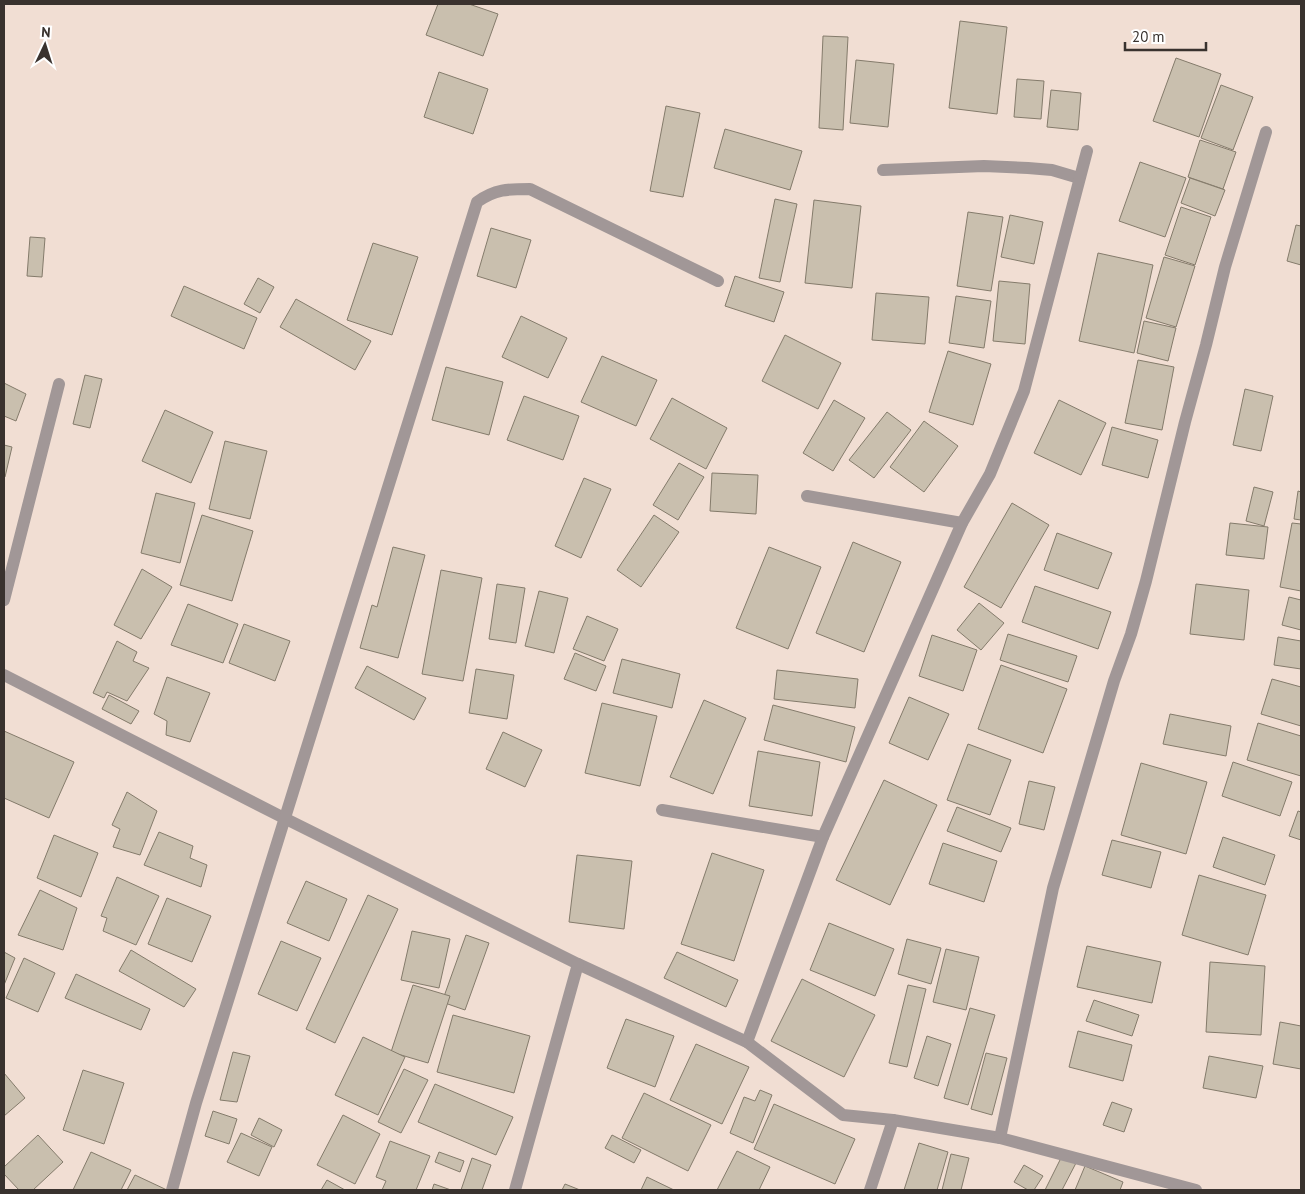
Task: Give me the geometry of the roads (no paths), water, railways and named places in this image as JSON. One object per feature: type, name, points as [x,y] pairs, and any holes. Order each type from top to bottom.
[{"type":"street","points":[[1000,1138],[1053,888],[1114,681],[1131,634],[1146,581],[1184,422],[1225,267],[1266,132]]},
{"type":"street","points":[[747,1042],[823,837],[962,523],[990,474],[1024,391],[1087,151]]},
{"type":"street","points":[[883,170],[942,167],[1010,167],[1052,170],[1079,178]]},
{"type":"street","points":[[172,1190],[196,1103],[477,202],[489,194],[507,189],[530,189],[718,281]]},
{"type":"street","points":[[4,600],[59,384]]},
{"type":"street","points":[[807,496],[962,523]]},
{"type":"street","points":[[4,675],[284,818],[578,964],[747,1042],[843,1115],[893,1120],[1000,1138],[1196,1190]]},
{"type":"street","points":[[662,810],[823,837]]},
{"type":"street","points":[[515,1190],[578,964]]},
{"type":"street","points":[[870,1190],[893,1120]]}]
